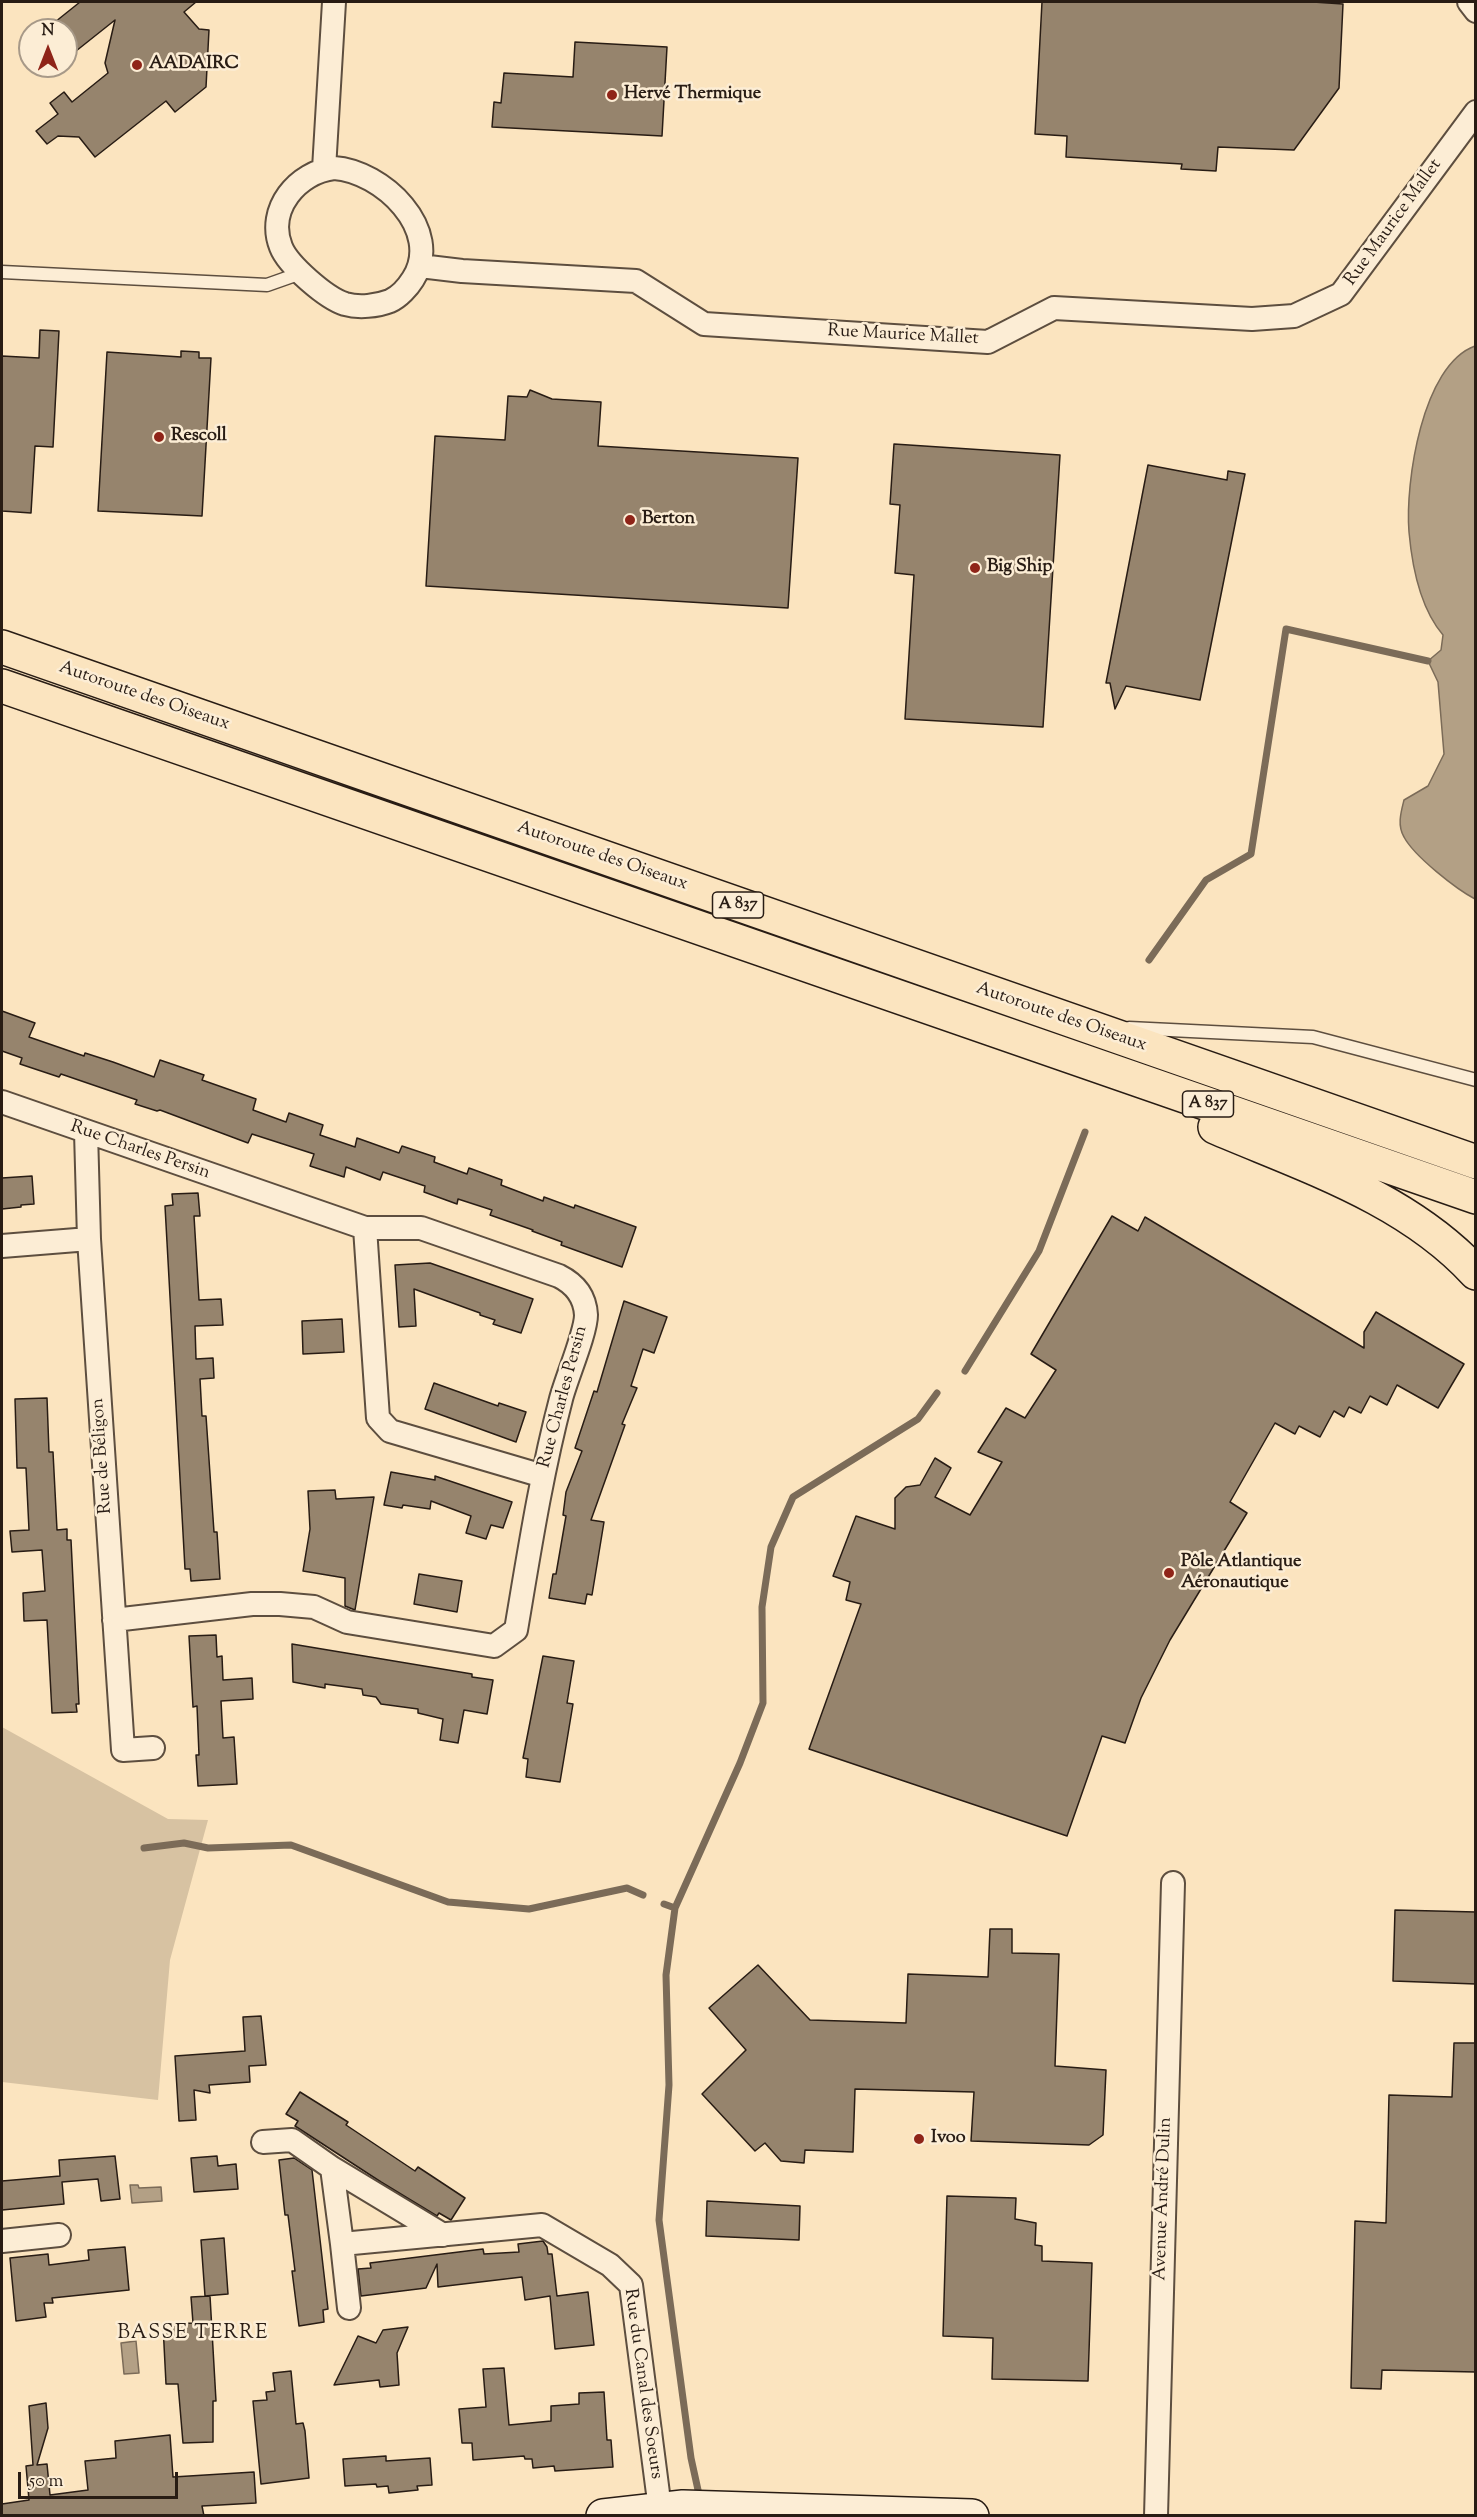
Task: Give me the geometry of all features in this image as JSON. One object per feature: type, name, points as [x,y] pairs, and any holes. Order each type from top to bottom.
[{"type":"highway","name":"Autoroute des Oiseaux","points":[[2,647],[1476,1162]]},
{"type":"highway","name":"Autoroute des Oiseaux","points":[[2,686],[1476,1197]]},
{"type":"highway","points":[[940,1010],[1371,1195],[1412,1219],[1443,1241],[1476,1273]]},
{"type":"street","points":[[324,169],[334,2]]},
{"type":"street","points":[[1469,2],[1476,11]]},
{"type":"street","name":"Rue Maurice Mallet","points":[[420,266],[462,272],[636,281],[704,324],[988,342],[1054,308],[1252,319],[1294,315],[1341,294],[1476,112]]},
{"type":"street","points":[[343,168],[358,173],[397,201],[414,221],[422,243],[420,266],[409,285],[392,300],[368,306],[345,304],[328,294],[288,259],[280,247],[279,214],[291,189],[302,179],[324,169],[343,168]]},
{"type":"street","name":"Rue Charles Persin","points":[[2,1102],[365,1228],[421,1228],[559,1276],[574,1284],[584,1302],[586,1317],[561,1398],[543,1476],[516,1630],[494,1646],[347,1622],[314,1607],[292,1605],[252,1604],[114,1620]]},
{"type":"street","name":"Rue de Béligon","points":[[86,1132],[89,1239],[123,1750],[153,1748]]},
{"type":"street","points":[[365,1228],[378,1418],[390,1431],[543,1476]]},
{"type":"street","points":[[2,1246],[89,1239]]},
{"type":"street","name":"Avenue André Dulin","points":[[1156,2516],[1173,1883]]},
{"type":"street","points":[[263,2142],[292,2140],[332,2168],[443,2235]]},
{"type":"street","points":[[332,2168],[349,2308]]},
{"type":"street","name":"Rue du Canal des Soeurs","points":[[342,2244],[542,2225],[610,2265],[631,2285],[671,2508]]},
{"type":"street","points":[[2,2241],[59,2235]]},
{"type":"street","points":[[603,2516],[671,2508],[972,2516]]},
{"type":"lane","points":[[2,272],[267,285],[302,273]]},
{"type":"lane","points":[[1086,1027],[1313,1037],[1476,1080]]},
{"type":"shaded area","points":[[1475,346],[1475,899],[1447,880],[1409,845],[1400,823],[1404,800],[1428,786],[1444,754],[1438,682],[1428,661],[1441,650],[1443,635],[1428,612],[1418,586],[1409,532],[1410,485],[1414,457],[1430,400],[1442,376],[1457,357]]},
{"type":"shaded area","points":[[2,1727],[168,1819],[208,1820],[170,1960],[158,2100],[2,2082]]},
{"type":"shaded area","points":[[130,2185],[138,2185],[139,2188],[161,2187],[162,2201],[132,2203]]},
{"type":"shaded area","points":[[136,2341],[139,2373],[124,2374],[121,2343]]},
{"type":"building","points":[[80,2],[196,2],[184,12],[199,29],[209,30],[206,87],[175,112],[166,101],[95,157],[79,137],[58,136],[47,144],[36,131],[58,114],[50,103],[64,92],[72,102],[108,73],[105,63],[115,20],[78,49],[78,18],[60,18]]},
{"type":"building","points":[[1042,2],[1313,2],[1343,4],[1339,88],[1294,150],[1218,147],[1216,171],[1181,169],[1182,164],[1066,157],[1067,136],[1035,134]]},
{"type":"building","points":[[575,42],[667,47],[662,136],[492,127],[494,102],[501,103],[504,73],[573,77]]},
{"type":"building","points":[[40,330],[59,331],[53,447],[35,446],[31,513],[2,511],[2,356],[39,358]]},
{"type":"building","points":[[181,351],[199,352],[199,358],[211,358],[202,516],[98,511],[107,352],[181,357]]},
{"type":"building","points":[[530,390],[552,399],[601,402],[598,446],[798,458],[788,608],[426,586],[435,436],[505,440],[508,396],[527,397]]},
{"type":"building","points":[[894,444],[1060,455],[1043,727],[905,719],[914,575],[895,573],[900,505],[890,504]]},
{"type":"building","points":[[1148,465],[1227,480],[1228,471],[1245,474],[1200,700],[1126,686],[1115,709],[1110,683],[1106,683]]},
{"type":"building","points":[[2,1011],[35,1023],[29,1037],[84,1056],[85,1053],[154,1077],[160,1060],[204,1075],[202,1080],[256,1099],[253,1110],[286,1122],[289,1113],[323,1125],[320,1135],[355,1147],[357,1138],[399,1153],[402,1146],[435,1157],[434,1162],[467,1174],[469,1168],[502,1180],[501,1185],[543,1201],[544,1197],[574,1208],[575,1205],[636,1227],[622,1267],[561,1245],[562,1242],[490,1215],[492,1210],[458,1199],[457,1204],[424,1192],[425,1186],[383,1172],[380,1180],[346,1167],[344,1177],[310,1166],[314,1154],[252,1134],[248,1143],[160,1110],[135,1104],[137,1100],[61,1074],[59,1077],[20,1064],[22,1058],[2,1051]]},
{"type":"building","points":[[32,1176],[34,1204],[2,1209],[2,1178]]},
{"type":"building","points":[[198,1193],[200,1216],[194,1216],[199,1300],[221,1299],[223,1325],[195,1326],[196,1359],[213,1358],[214,1378],[200,1379],[202,1416],[206,1416],[214,1532],[217,1532],[220,1579],[191,1581],[190,1569],[185,1569],[165,1206],[173,1205],[172,1194]]},
{"type":"building","points":[[1112,1216],[1138,1231],[1145,1217],[1364,1348],[1364,1332],[1376,1312],[1464,1364],[1438,1408],[1397,1385],[1387,1405],[1370,1396],[1361,1413],[1349,1407],[1344,1417],[1334,1411],[1320,1437],[1299,1426],[1295,1434],[1275,1423],[1230,1502],[1247,1513],[1170,1640],[1141,1698],[1125,1743],[1102,1736],[1067,1836],[809,1749],[861,1604],[846,1600],[850,1582],[833,1576],[856,1516],[895,1529],[895,1498],[906,1487],[920,1485],[935,1458],[951,1468],[935,1497],[970,1515],[1002,1462],[978,1452],[1006,1408],[1025,1418],[1056,1370],[1031,1354]]},
{"type":"building","points":[[430,1263],[533,1299],[521,1333],[493,1324],[495,1320],[480,1315],[480,1313],[414,1289],[416,1326],[399,1327],[395,1265]]},
{"type":"building","points":[[624,1301],[667,1317],[654,1353],[643,1349],[631,1386],[637,1388],[622,1424],[625,1425],[591,1520],[604,1522],[592,1595],[587,1594],[585,1604],[549,1598],[553,1574],[556,1574],[566,1516],[563,1515],[566,1492],[582,1451],[575,1448],[594,1391],[597,1392]]},
{"type":"building","points":[[342,1319],[344,1352],[303,1354],[302,1321]]},
{"type":"building","points":[[434,1383],[498,1406],[499,1403],[526,1412],[516,1442],[425,1409]]},
{"type":"building","points":[[47,1398],[49,1452],[53,1452],[57,1530],[67,1529],[67,1540],[71,1540],[79,1704],[76,1704],[77,1712],[52,1713],[47,1620],[24,1621],[23,1593],[45,1591],[42,1550],[12,1552],[10,1531],[29,1530],[26,1468],[17,1468],[15,1399]]},
{"type":"building","points":[[391,1472],[435,1480],[435,1476],[512,1502],[503,1528],[491,1525],[486,1539],[466,1533],[471,1516],[431,1501],[430,1509],[384,1505]]},
{"type":"building","points":[[335,1490],[336,1499],[374,1497],[355,1610],[345,1606],[345,1578],[303,1571],[310,1529],[308,1491]]},
{"type":"building","points":[[419,1574],[462,1581],[457,1612],[414,1604]]},
{"type":"building","points":[[216,1635],[217,1657],[222,1656],[223,1680],[252,1678],[253,1699],[221,1701],[223,1738],[234,1737],[237,1784],[198,1786],[197,1706],[193,1707],[189,1636]]},
{"type":"building","points":[[292,1644],[472,1674],[472,1677],[493,1680],[487,1714],[464,1710],[458,1743],[440,1740],[443,1719],[418,1713],[418,1709],[381,1704],[376,1697],[363,1695],[362,1689],[325,1684],[325,1688],[293,1682]]},
{"type":"building","points":[[543,1656],[574,1661],[567,1703],[573,1704],[560,1782],[526,1777],[528,1759],[523,1758]]},
{"type":"building","points":[[1395,1910],[1476,1912],[1476,1984],[1393,1981]]},
{"type":"building","points":[[990,1929],[1012,1929],[1012,1953],[1059,1954],[1055,2066],[1106,2070],[1103,2135],[1089,2145],[971,2141],[974,2092],[855,2089],[853,2152],[805,2150],[804,2163],[781,2161],[765,2143],[755,2151],[702,2094],[746,2050],[709,2008],[758,1965],[810,2020],[906,2023],[908,1974],[988,1977]]},
{"type":"building","points":[[261,2016],[266,2065],[249,2066],[250,2082],[209,2085],[210,2093],[194,2090],[196,2120],[179,2121],[175,2056],[245,2051],[243,2017]]},
{"type":"building","points":[[1454,2043],[1476,2043],[1476,2372],[1382,2370],[1381,2389],[1351,2388],[1355,2221],[1386,2223],[1389,2095],[1452,2097]]},
{"type":"building","points":[[300,2092],[348,2122],[346,2125],[415,2171],[418,2167],[465,2198],[451,2220],[439,2213],[437,2216],[295,2126],[298,2121],[286,2114]]},
{"type":"building","points":[[115,2156],[120,2199],[101,2201],[98,2179],[62,2182],[64,2204],[2,2210],[2,2181],[60,2176],[59,2160]]},
{"type":"building","points":[[217,2156],[218,2166],[236,2164],[238,2189],[194,2192],[191,2158]]},
{"type":"building","points":[[294,2158],[312,2170],[328,2309],[323,2310],[324,2322],[299,2326],[292,2271],[295,2271],[288,2215],[285,2215],[279,2160]]},
{"type":"building","points":[[947,2196],[1016,2198],[1015,2219],[1036,2223],[1035,2245],[1042,2246],[1042,2261],[1092,2263],[1088,2381],[992,2379],[993,2338],[943,2336]]},
{"type":"building","points":[[707,2201],[800,2206],[799,2240],[706,2236]]},
{"type":"building","points":[[224,2238],[228,2294],[205,2296],[201,2240]]},
{"type":"building","points":[[543,2241],[548,2254],[552,2254],[557,2296],[588,2292],[594,2345],[555,2349],[550,2296],[525,2300],[522,2277],[438,2287],[437,2264],[426,2288],[361,2296],[358,2269],[371,2268],[370,2263],[483,2249],[484,2254],[519,2252],[518,2244]]},
{"type":"building","points":[[125,2247],[129,2290],[52,2298],[53,2303],[44,2303],[46,2317],[16,2321],[10,2258],[48,2254],[49,2265],[89,2260],[88,2250]]},
{"type":"building","points":[[210,2296],[216,2401],[213,2401],[213,2442],[183,2443],[178,2384],[166,2384],[163,2325],[193,2323],[191,2297]]},
{"type":"building","points":[[408,2327],[397,2353],[399,2385],[380,2387],[379,2380],[334,2385],[358,2336],[376,2343],[383,2330]]},
{"type":"building","points":[[504,2368],[509,2425],[551,2421],[551,2406],[579,2404],[579,2393],[604,2392],[607,2440],[611,2440],[613,2467],[555,2471],[554,2466],[533,2468],[532,2459],[525,2459],[524,2456],[473,2460],[472,2443],[462,2443],[459,2409],[486,2407],[483,2369]]},
{"type":"building","points":[[291,2371],[296,2424],[303,2423],[305,2431],[309,2478],[261,2484],[253,2401],[267,2400],[266,2392],[275,2391],[273,2373]]},
{"type":"building","points":[[46,2403],[48,2428],[37,2465],[47,2464],[50,2495],[88,2490],[85,2461],[116,2458],[115,2441],[170,2435],[173,2477],[254,2472],[256,2503],[202,2506],[204,2516],[2,2516],[2,2504],[29,2500],[26,2466],[33,2465],[29,2406]]},
{"type":"building","points":[[386,2456],[386,2461],[430,2458],[432,2485],[417,2486],[418,2490],[389,2493],[388,2486],[377,2487],[376,2484],[345,2486],[343,2459]]},
{"type":"waterway","points":[[1149,960],[1206,880],[1251,854],[1286,629],[1428,661]]},
{"type":"waterway","points":[[965,1371],[1039,1251],[1085,1132]]},
{"type":"waterway","points":[[675,1908],[740,1763],[763,1703],[762,1607],[771,1547],[793,1497],[918,1419],[937,1393]]},
{"type":"waterway","points":[[144,1848],[184,1843],[208,1848],[291,1845],[448,1902],[529,1909],[627,1888],[643,1895]]},
{"type":"waterway","points":[[664,1904],[675,1908],[666,1975],[669,2085],[659,2220],[691,2458],[700,2499]]},
{"type":"place","name":"AADAIRC","points":[[137,65]]},
{"type":"place","name":"Hervé Thermique","points":[[612,95]]},
{"type":"place","name":"Rescoll","points":[[159,437]]},
{"type":"place","name":"Berton","points":[[630,520]]},
{"type":"place","name":"Big Ship","points":[[975,568]]},
{"type":"place","name":"Pôle Atlantique Aéronautique","points":[[1169,1573]]},
{"type":"place","name":"Ivoo","points":[[919,2139]]},
{"type":"district","name":"BASSE TERRE","points":[[193,2335]]}]
